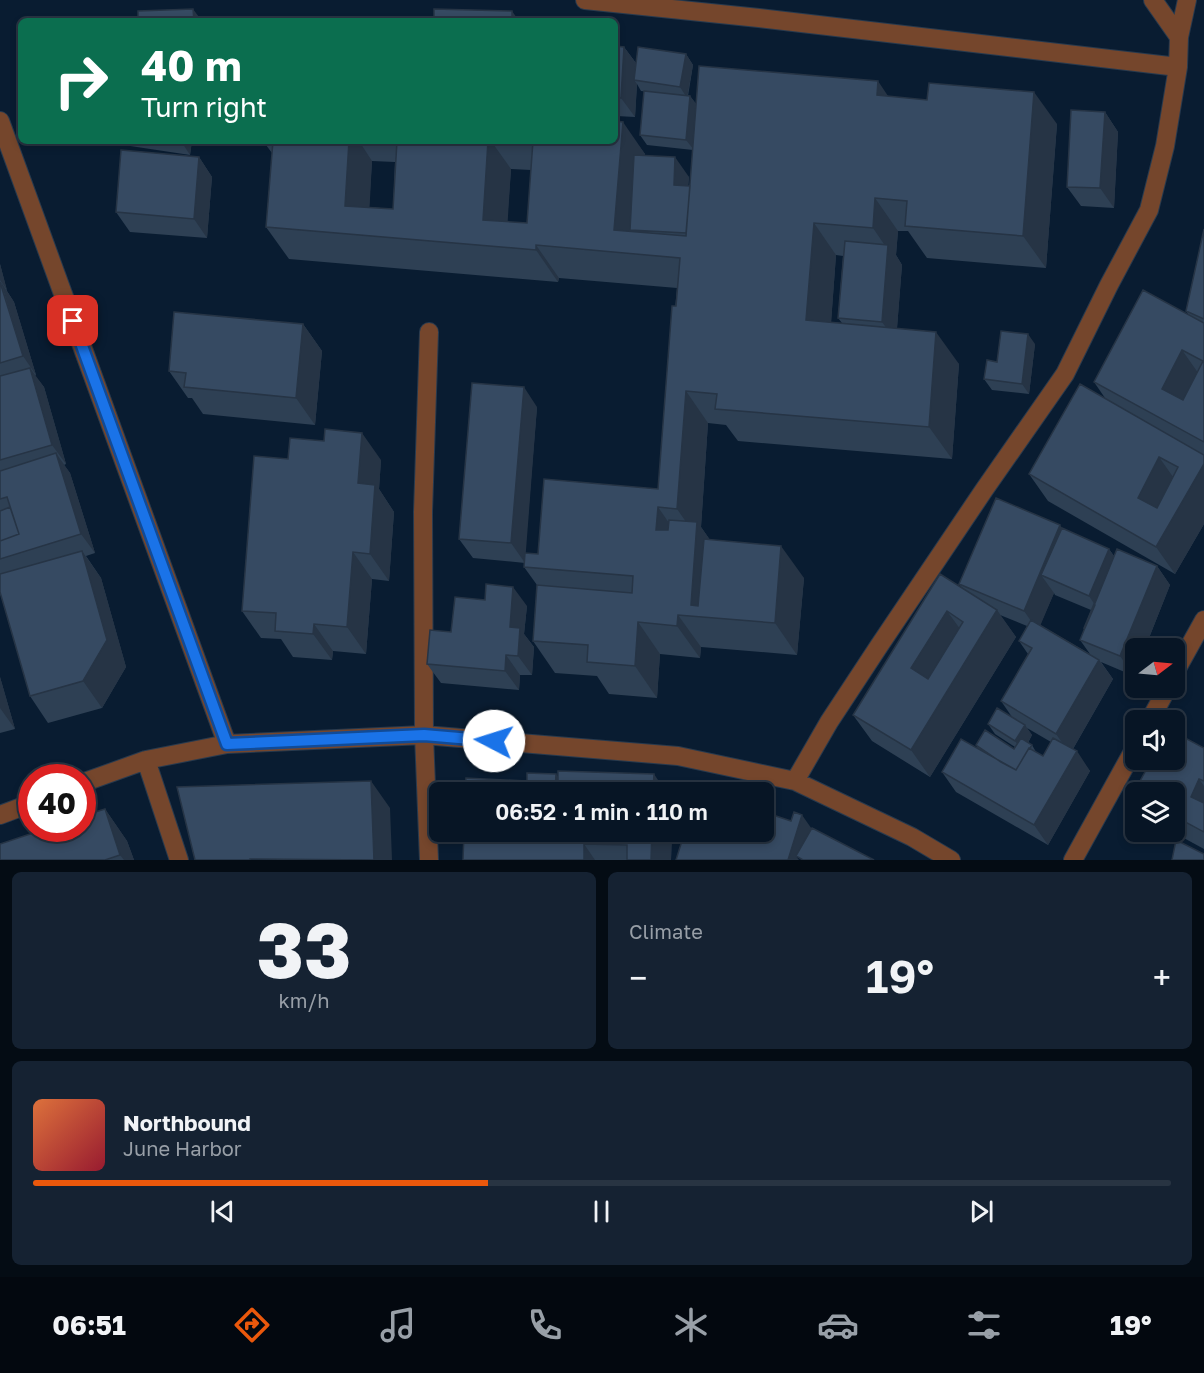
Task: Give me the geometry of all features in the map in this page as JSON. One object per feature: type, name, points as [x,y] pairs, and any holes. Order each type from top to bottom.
[{"type":"street","points":[[585,0],[1178,67]]},
{"type":"street","points":[[1153,0],[1179,37]]},
{"type":"street","points":[[795,781],[829,722],[886,636],[1065,374],[1149,210],[1165,146],[1178,67],[1179,37],[1187,0]]},
{"type":"street","points":[[0,121],[227,744]]},
{"type":"street","points":[[429,332],[423,512],[424,735],[429,860]]},
{"type":"street","points":[[1185,654],[1204,620]]},
{"type":"street","points":[[96,778],[146,759],[227,744],[424,735],[678,756],[795,781],[912,837],[951,860]]},
{"type":"street","points":[[146,759],[179,860]]},
{"type":"street","points":[[1073,860],[1125,766]]},
{"type":"street","points":[[0,814],[18,808]]},
{"type":"building","points":[[193,9],[194,18],[138,18],[138,11]]},
{"type":"building","points":[[434,9],[512,11],[512,18],[434,18]]},
{"type":"building","points":[[618,46],[624,47],[621,98],[618,98]]},
{"type":"building","points":[[638,47],[686,54],[680,87],[634,80]]},
{"type":"building","points":[[699,66],[878,81],[877,95],[927,100],[929,83],[1034,92],[1023,236],[905,226],[907,201],[875,198],[873,228],[814,223],[806,320],[936,332],[929,427],[715,409],[717,394],[686,391],[677,509],[658,507],[656,530],[668,530],[669,520],[697,522],[691,605],[698,606],[704,539],[781,546],[775,623],[678,615],[677,626],[638,622],[635,666],[587,662],[588,645],[533,641],[537,585],[632,593],[633,576],[524,567],[525,553],[538,554],[544,479],[658,489],[672,306],[676,306],[680,258],[536,245],[536,250],[266,227],[273,144],[349,144],[345,206],[393,209],[397,144],[488,144],[483,220],[527,223],[533,144],[618,144],[618,121],[623,122],[614,230],[686,236]]},
{"type":"building","points":[[644,91],[690,96],[686,140],[640,135]]},
{"type":"building","points":[[1071,110],[1105,112],[1100,188],[1067,187]]},
{"type":"building","points":[[121,150],[199,157],[194,219],[116,212]]},
{"type":"building","points":[[634,155],[675,157],[674,185],[690,186],[686,233],[630,230]]},
{"type":"building","points":[[1204,229],[1204,319],[1186,311]]},
{"type":"building","points":[[845,241],[888,245],[882,322],[838,318]]},
{"type":"building","points":[[0,282],[23,356],[0,363]]},
{"type":"building","points":[[1143,290],[1204,323],[1204,442],[1094,382]],"holes":[[[1182,350],[1203,361],[1183,400],[1162,389]]]},
{"type":"building","points":[[174,312],[303,324],[296,398],[184,387],[186,373],[169,371]]},
{"type":"building","points":[[1001,331],[1028,334],[1022,384],[984,379],[987,360],[997,362]]},
{"type":"building","points":[[30,368],[52,445],[0,460],[0,376]]},
{"type":"building","points":[[472,383],[524,387],[511,543],[459,539]]},
{"type":"building","points":[[1080,384],[1204,455],[1204,464],[1156,547],[1029,474]],"holes":[[[1159,457],[1178,467],[1157,508],[1138,498]]]},
{"type":"building","points":[[325,429],[362,433],[358,483],[375,485],[370,554],[353,552],[347,627],[314,624],[313,634],[275,631],[276,613],[242,611],[254,456],[288,459],[290,438],[324,441]]},
{"type":"building","points":[[56,453],[81,534],[0,559],[0,541],[19,534],[7,497],[0,499],[0,471]]},
{"type":"building","points":[[996,498],[1060,525],[1024,611],[959,584]]},
{"type":"building","points":[[10,507],[19,534],[0,541],[0,511]]},
{"type":"building","points":[[1062,528],[1109,549],[1089,596],[1041,575]]},
{"type":"building","points":[[1117,549],[1157,566],[1127,638],[1125,638],[1120,656],[1080,640]]},
{"type":"building","points":[[82,551],[107,640],[83,681],[30,696],[0,592],[0,574]]},
{"type":"building","points":[[940,574],[997,610],[911,750],[853,715]],"holes":[[[947,611],[963,622],[928,679],[911,668]]]},
{"type":"building","points":[[486,584],[513,587],[510,627],[520,628],[518,656],[506,655],[505,671],[427,664],[430,630],[451,632],[455,597],[485,600]]},
{"type":"building","points":[[1094,604],[1095,605],[1084,628]]},
{"type":"building","points":[[1031,620],[1099,660],[1056,734],[1001,701],[1032,648],[1019,641]]},
{"type":"building","points":[[997,708],[1025,725],[1015,741],[988,724]]},
{"type":"building","points":[[985,730],[1014,749],[1021,738],[1032,745],[1016,770],[976,745]]},
{"type":"building","points":[[1053,738],[1077,751],[1034,825],[942,772],[961,739],[1016,770],[1029,748],[1043,756]]},
{"type":"building","points":[[1185,738],[1204,748],[1204,781],[1199,779],[1191,797],[1204,803],[1204,832],[1185,822],[1185,782],[1140,782],[1146,770],[1185,770]]},
{"type":"building","points":[[558,771],[654,774],[654,782],[558,782]]},
{"type":"building","points":[[527,773],[556,774],[556,782],[466,782],[466,778],[527,781]]},
{"type":"building","points":[[371,781],[374,860],[195,860],[177,787]]},
{"type":"building","points":[[105,809],[120,855],[105,860],[0,860],[0,844],[18,838],[18,842],[96,842],[96,812]]},
{"type":"building","points":[[794,812],[802,815],[788,860],[676,860],[682,842],[774,842],[774,815],[791,821]]},
{"type":"building","points":[[812,828],[874,860],[803,860],[796,856]]},
{"type":"building","points":[[464,842],[652,842],[651,860],[627,860],[627,845],[584,844],[584,860],[463,860]]},
{"type":"building","points":[[1176,842],[1204,854],[1204,860],[1172,860]]},
{"type":"route","points":[[73,321],[227,744],[424,735],[494,741]]}]
